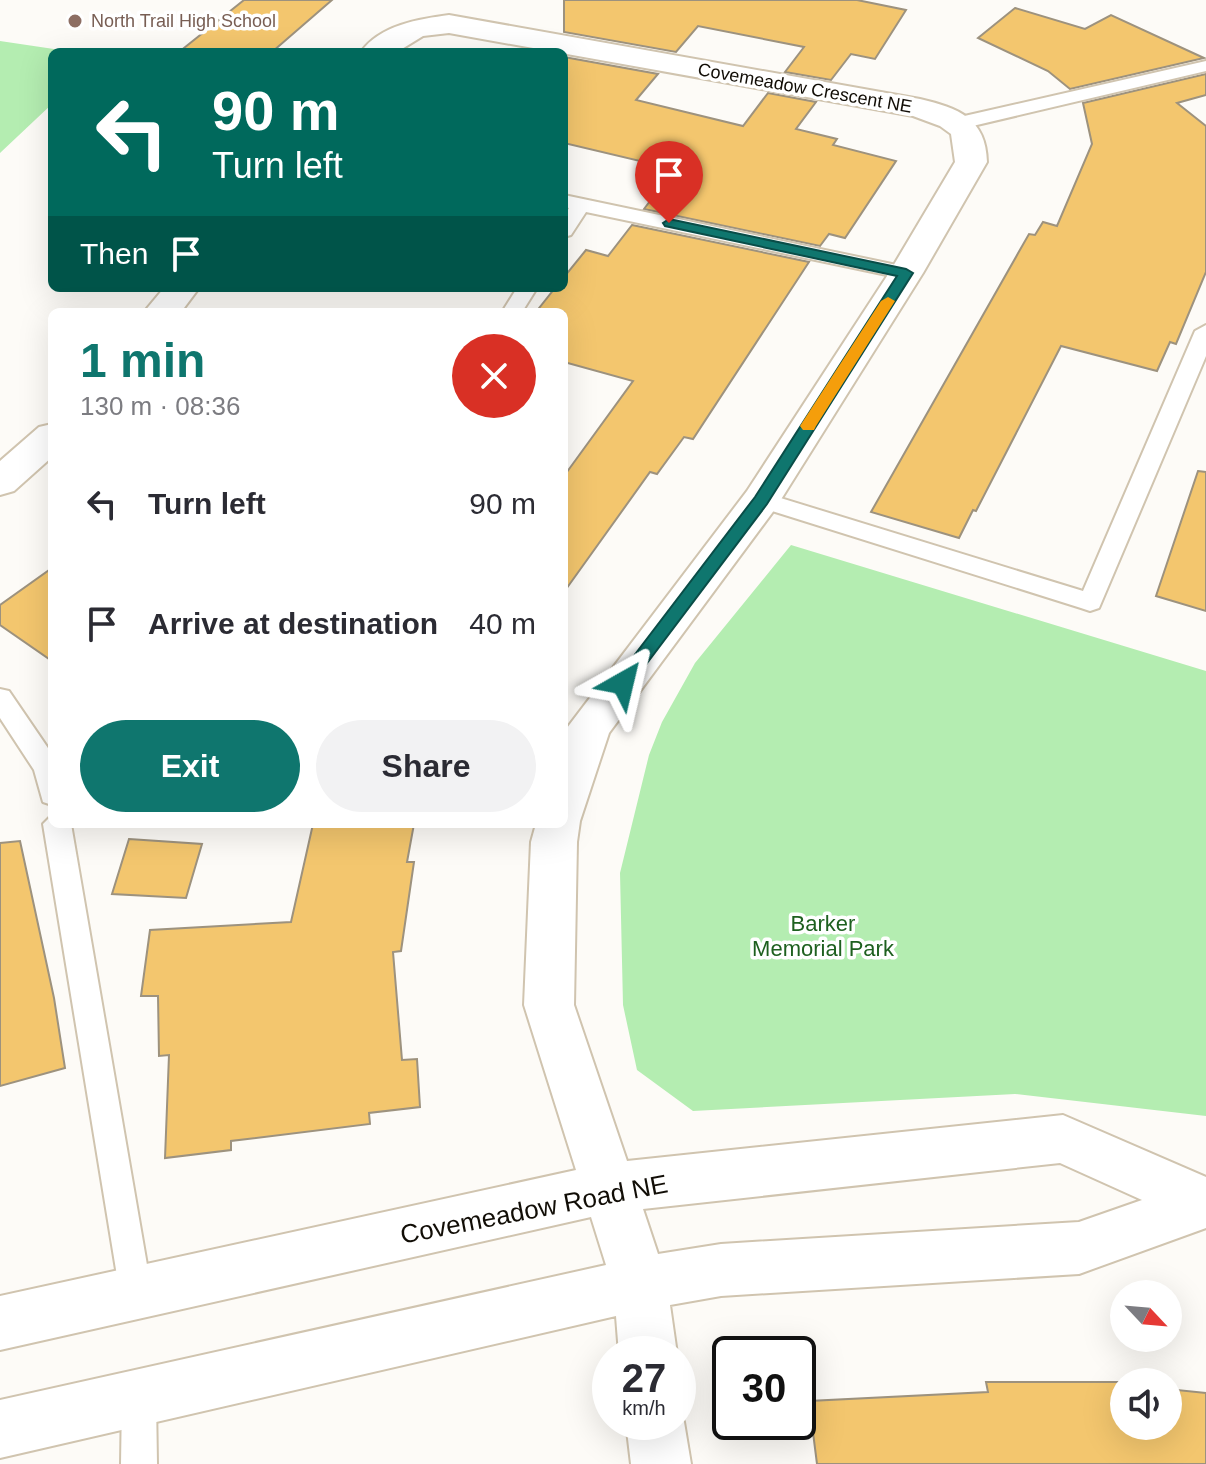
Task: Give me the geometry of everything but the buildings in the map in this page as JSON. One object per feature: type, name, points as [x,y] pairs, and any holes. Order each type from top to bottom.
[{"type":"street","name":"Covemeadow Crescent NE","points":[[382,48],[415,28],[449,24],[920,108],[960,123]]},
{"type":"street","points":[[568,796],[589,728],[761,500],[906,273],[971,162],[972,142],[960,123]]},
{"type":"street","points":[[165,308],[179,292]]},
{"type":"street","points":[[0,482],[48,440]]},
{"type":"street","points":[[558,828],[554,842],[549,1005],[640,1284],[646,1336]]},
{"type":"street","name":"Covemeadow Road NE","points":[[0,1323],[608,1188],[1063,1139],[1206,1203]]},
{"type":"street","name":"Covemeadow Road NE","points":[[0,1429],[139,1400],[640,1284],[721,1270],[1079,1248],[1206,1203]]},
{"type":"street","points":[[658,1440],[661,1464]]},
{"type":"lane","points":[[960,123],[1206,66]]},
{"type":"lane","points":[[572,203],[906,273]]},
{"type":"lane","points":[[761,500],[1090,602],[1206,331]]},
{"type":"lane","points":[[0,698],[48,763]]},
{"type":"lane","points":[[58,828],[136,1294]]},
{"type":"lane","points":[[139,1400],[139,1464]]},
{"type":"green space","points":[[0,41],[48,48],[48,108],[0,153]]},
{"type":"green space","name":"Barker Memorial Park","points":[[791,545],[1206,671],[1206,1116],[1015,1094],[693,1111],[637,1070],[623,1005],[620,873],[649,755],[662,722],[695,663]]},
{"type":"slow traffic","points":[[808,426],[888,301]]},
{"type":"place","name":"North Trail High School","points":[[75,21]]},
{"type":"route","points":[[623,683],[761,500],[906,273],[669,223]]}]
